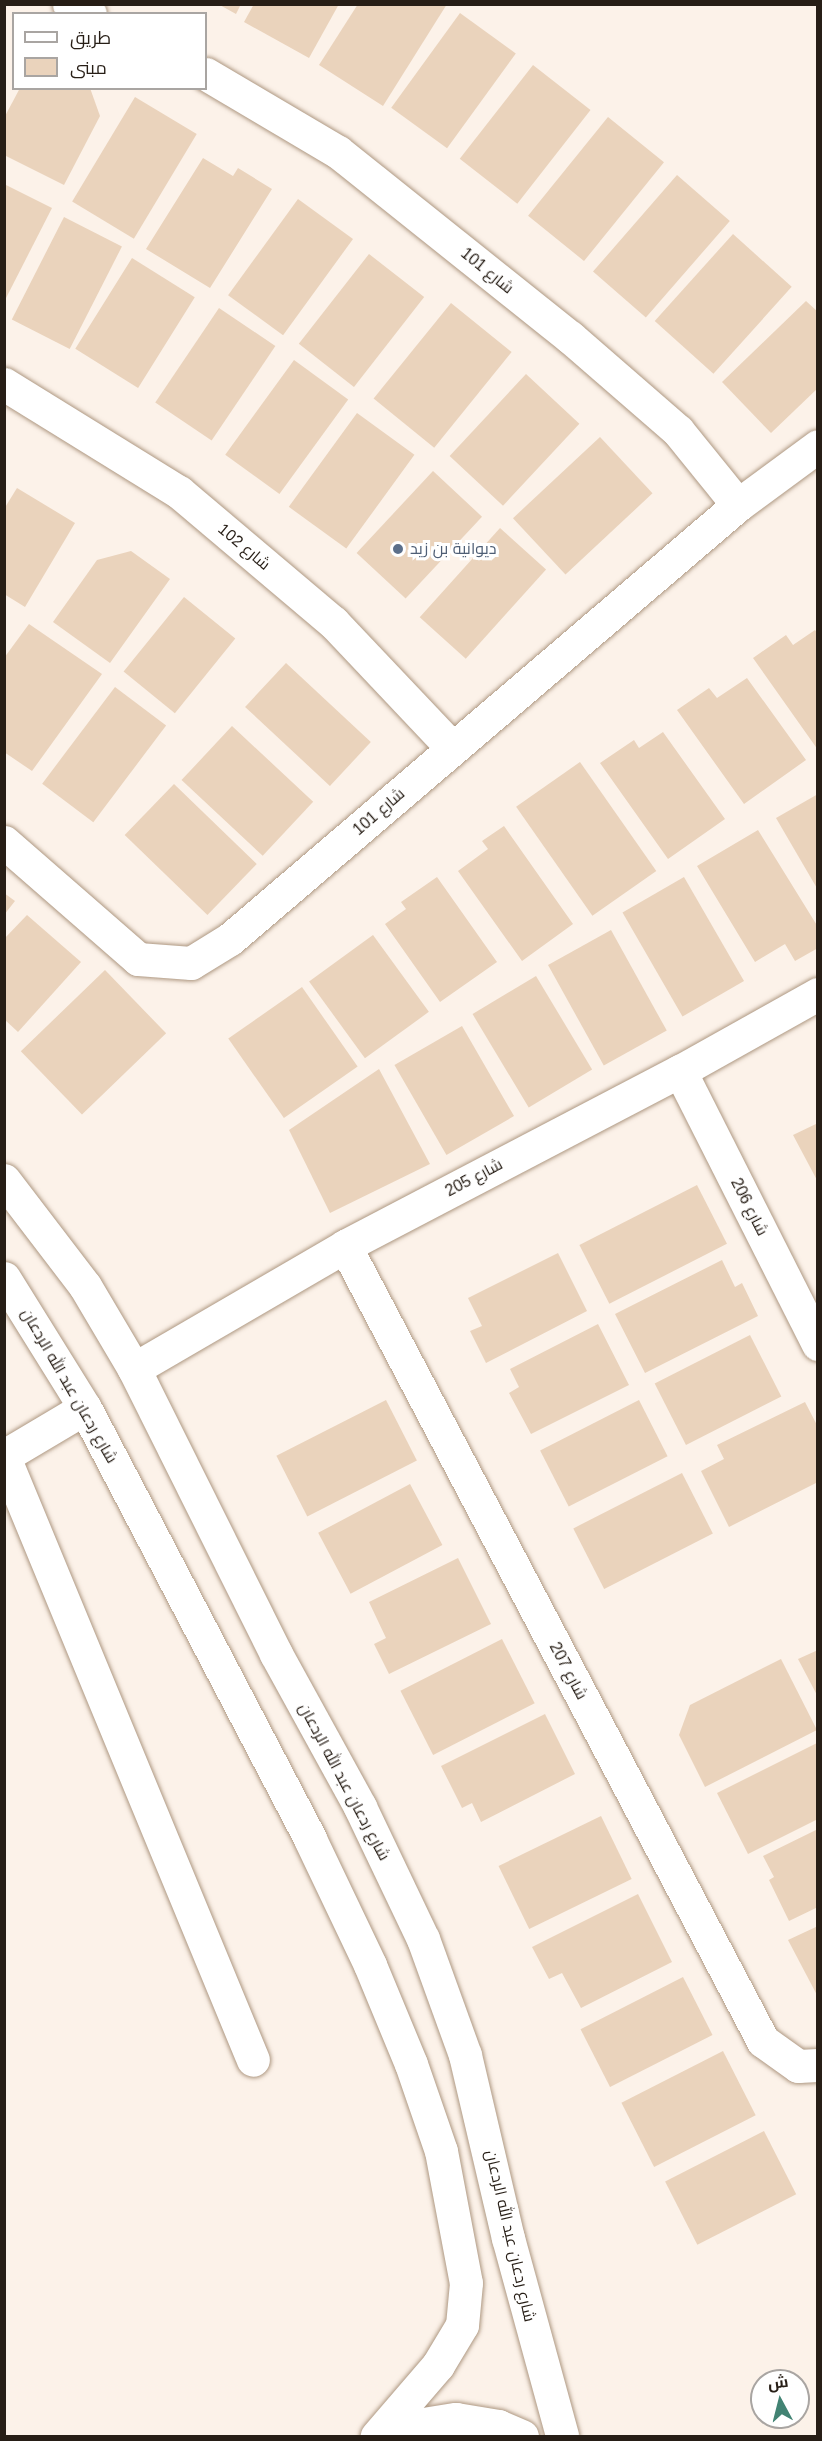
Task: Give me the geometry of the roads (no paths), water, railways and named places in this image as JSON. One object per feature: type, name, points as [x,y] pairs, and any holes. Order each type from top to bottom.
[{"type":"street","points":[[69,4],[86,12]]},
{"type":"street","name":"شارع 101","points":[[207,75],[338,152],[570,337],[678,431],[738,505]]},
{"type":"street","name":"شارع 102","points":[[4,384],[179,492],[333,622],[452,748]]},
{"type":"street","name":"شارع 101","points":[[4,842],[138,959],[191,963],[230,939],[738,505],[818,446]]},
{"type":"street","name":"شارع 205","points":[[134,1369],[345,1246],[680,1071],[818,994]]},
{"type":"street","name":"شارع 206","points":[[680,1071],[818,1344]]},
{"type":"street","name":"شارع ردعان عبد الله الردعان","points":[[4,1180],[85,1286],[134,1369],[276,1654],[360,1807],[423,1939],[465,2055],[511,2248],[562,2436]]},
{"type":"street","name":"شارع 207","points":[[345,1246],[763,2041],[798,2066],[818,2065]]},
{"type":"street","name":"شارع ردعان عبد الله الردعان","points":[[4,1278],[85,1408],[310,1839],[370,1965],[411,2064],[441,2151],[466,2283],[462,2325],[438,2365],[377,2436]]},
{"type":"street","points":[[85,1408],[4,1456],[253,2060]]},
{"type":"street","points":[[388,2436],[417,2425],[456,2419],[498,2426],[522,2436]]},
{"type":"place","name":"ديوانية بن زيد","points":[[398,549]]}]
